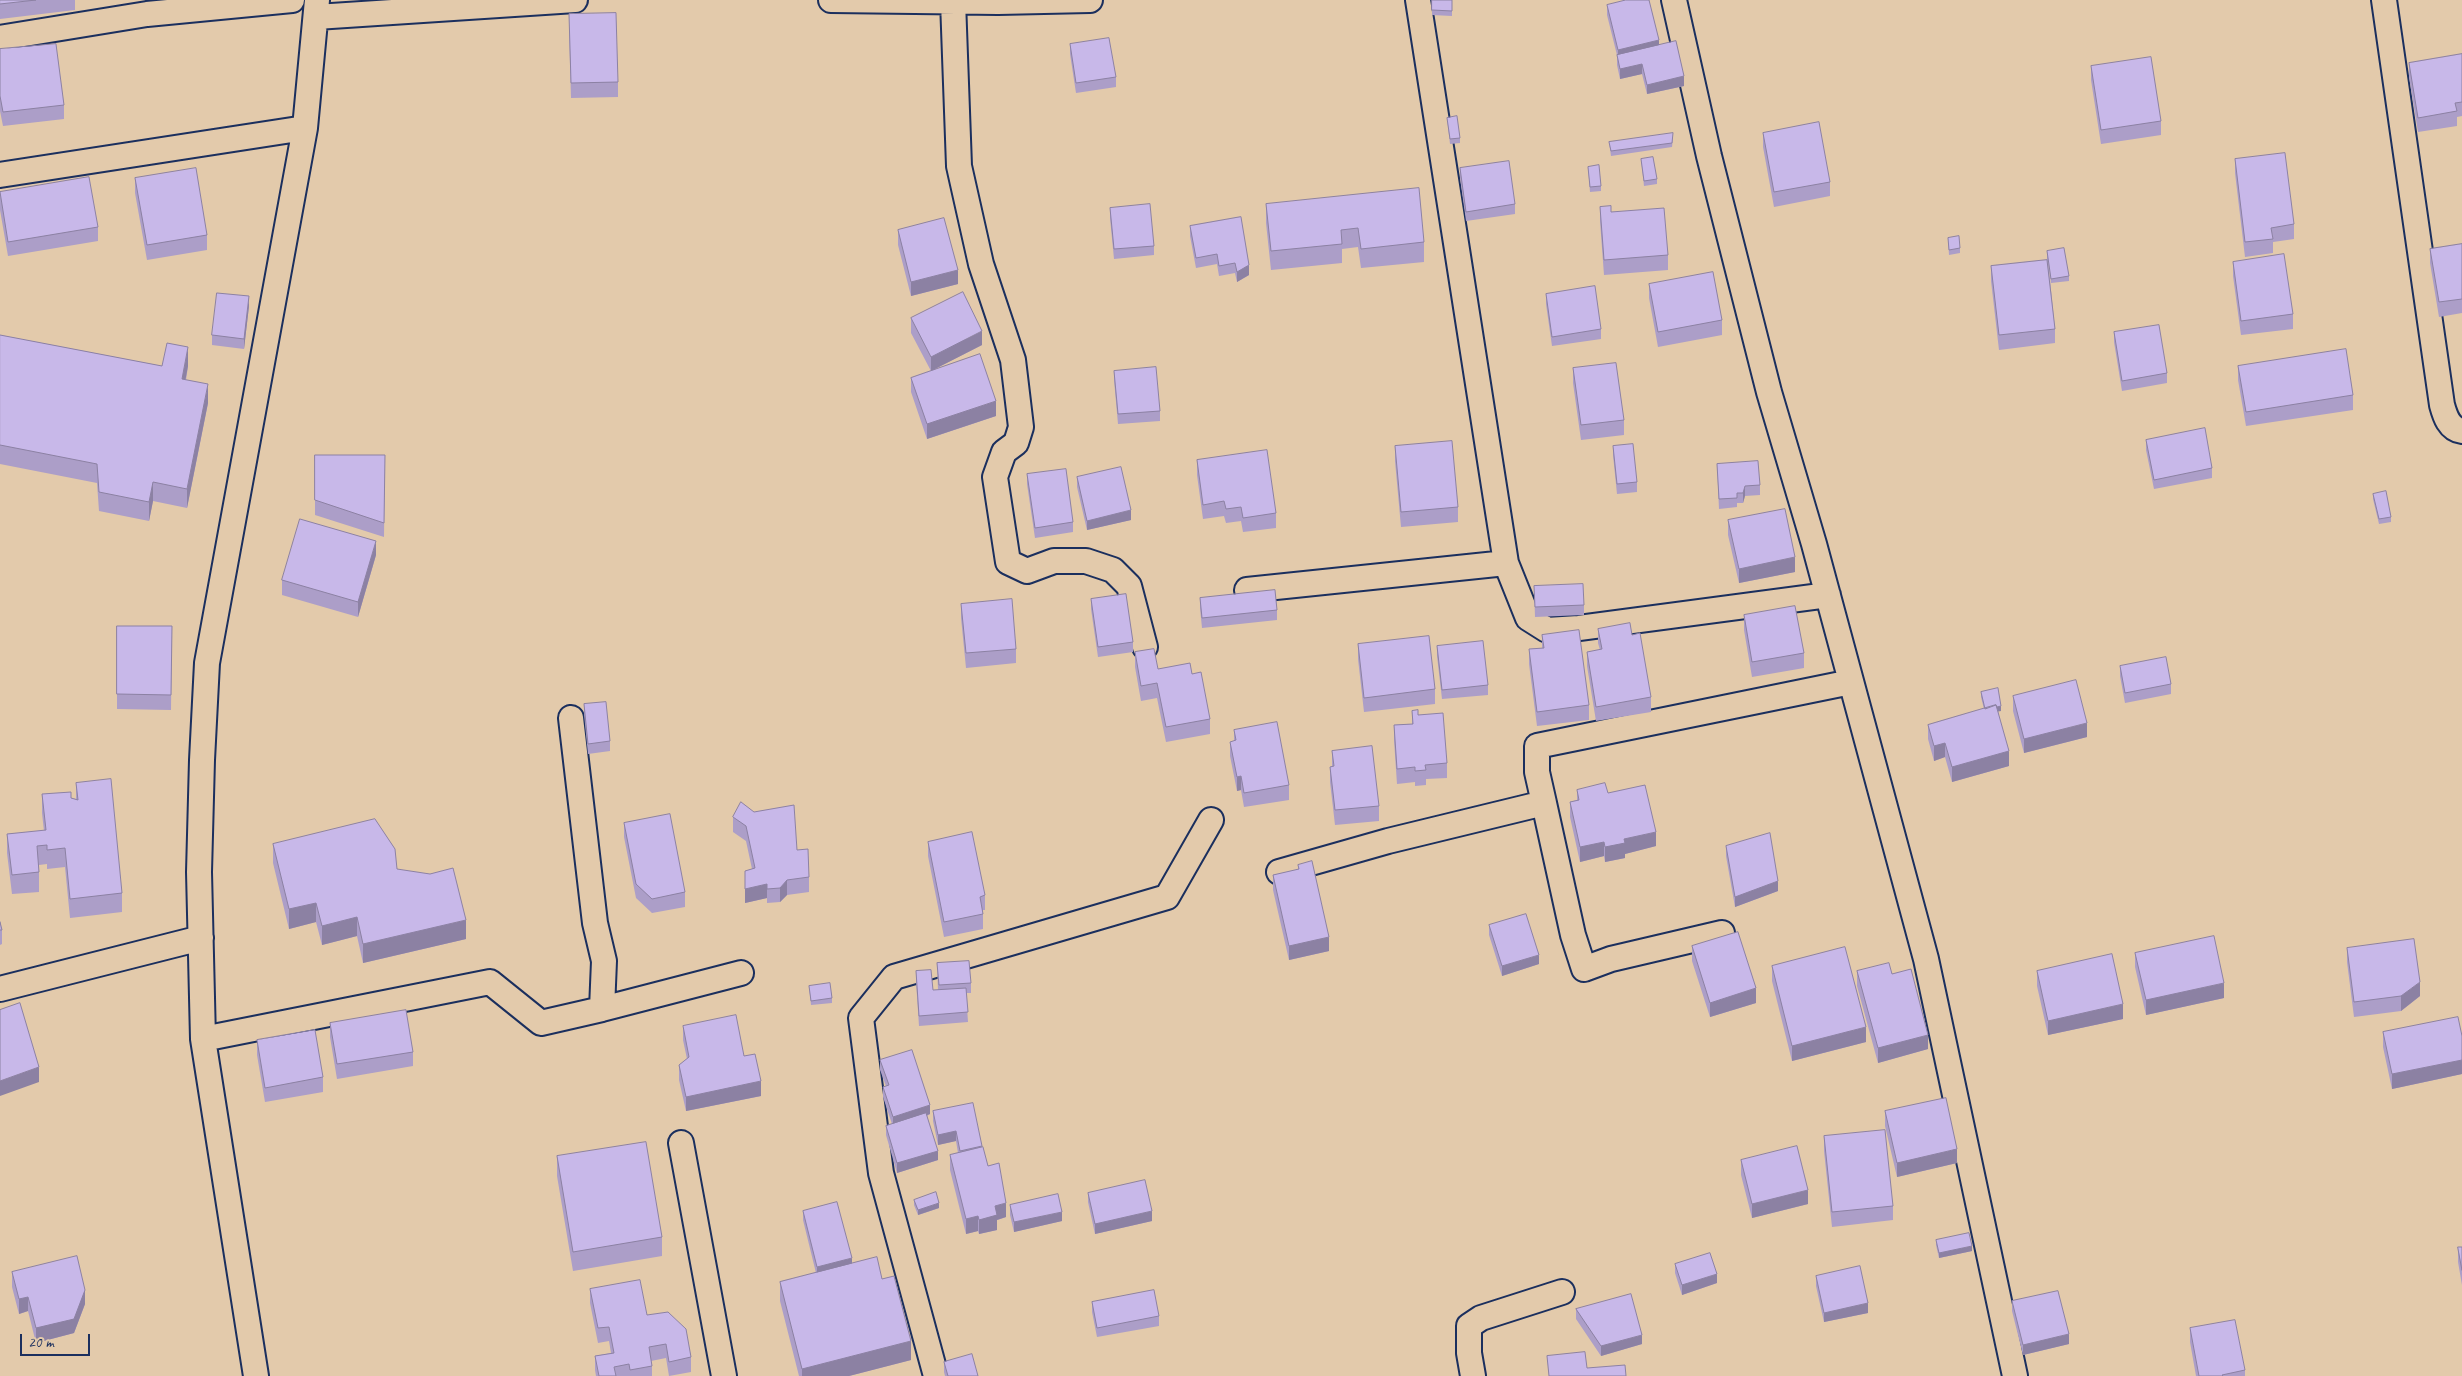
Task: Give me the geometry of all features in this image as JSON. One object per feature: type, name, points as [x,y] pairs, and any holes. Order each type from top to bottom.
[{"type":"street","points":[[0,38],[147,14],[292,0]]},
{"type":"street","points":[[256,1376],[203,1039],[199,872],[207,663],[305,128],[316,9],[575,0]]},
{"type":"street","points":[[831,0],[1090,0]]},
{"type":"street","points":[[1418,0],[1506,563],[1528,618],[1547,630],[1579,628],[1828,595]]},
{"type":"street","points":[[1674,0],[1709,156],[1764,374],[1828,595],[1926,960],[2015,1376]]},
{"type":"street","points":[[2384,0],[2442,405],[2447,421],[2458,431],[2462,431]]},
{"type":"street","points":[[953,1],[960,166],[982,264],[1013,360],[1021,427],[1016,443],[1004,452],[994,477],[1008,562],[1027,571],[1054,561],[1086,561],[1113,570],[1129,586],[1145,647]]},
{"type":"street","points":[[0,175],[305,128]]},
{"type":"street","points":[[1247,590],[1506,563]]},
{"type":"street","points":[[1722,932],[1611,960],[1584,969],[1573,935],[1537,772],[1537,746],[1851,682]]},
{"type":"street","points":[[571,718],[595,923],[604,961],[602,1009]]},
{"type":"street","points":[[1279,872],[1388,841],[1544,803]]},
{"type":"street","points":[[936,1376],[881,1173],[861,1018],[894,976],[1167,897],[1211,820]]},
{"type":"street","points":[[0,989],[201,938]]},
{"type":"street","points":[[203,1039],[490,982],[541,1023],[741,973]]},
{"type":"street","points":[[681,1143],[724,1376]]},
{"type":"street","points":[[1473,1376],[1468,1353],[1469,1326],[1481,1318],[1562,1292]]},
{"type":"building","points":[[0,0],[36,0],[0,4]]},
{"type":"building","points":[[1432,0],[1452,0],[1452,11],[1432,10]]},
{"type":"building","points":[[1626,0],[1649,0],[1659,40],[1618,50],[1607,5]]},
{"type":"building","points":[[616,13],[618,82],[571,83],[569,14]]},
{"type":"building","points":[[1109,38],[1116,77],[1076,83],[1070,44]]},
{"type":"building","points":[[1676,41],[1684,76],[1647,85],[1642,64],[1620,69],[1617,55]]},
{"type":"building","points":[[56,44],[64,105],[3,112],[0,96],[0,49]]},
{"type":"building","points":[[2462,54],[2462,102],[2455,103],[2457,111],[2418,118],[2409,63]]},
{"type":"building","points":[[2151,57],[2161,121],[2101,130],[2091,66]]},
{"type":"building","points":[[1457,116],[1460,138],[1450,139],[1447,118]]},
{"type":"building","points":[[1819,122],[1830,182],[1774,192],[1763,133]]},
{"type":"building","points":[[1673,133],[1672,143],[1611,151],[1609,142]]},
{"type":"building","points":[[2285,153],[2294,224],[2271,228],[2273,239],[2245,242],[2235,159]]},
{"type":"building","points":[[1653,157],[1657,179],[1644,181],[1641,159]]},
{"type":"building","points":[[1509,161],[1515,204],[1466,212],[1460,168]]},
{"type":"building","points":[[1599,165],[1601,186],[1590,187],[1588,167]]},
{"type":"building","points":[[196,168],[207,235],[147,245],[135,178]]},
{"type":"building","points":[[89,177],[98,227],[8,242],[0,192]]},
{"type":"building","points":[[1419,188],[1424,242],[1361,249],[1358,228],[1341,230],[1342,244],[1271,251],[1266,204]]},
{"type":"building","points":[[1150,204],[1154,246],[1114,249],[1110,208]]},
{"type":"building","points":[[1611,206],[1611,212],[1664,208],[1668,255],[1604,260],[1600,207]]},
{"type":"building","points":[[1241,217],[1249,265],[1237,272],[1235,263],[1219,266],[1217,254],[1196,258],[1190,226]]},
{"type":"building","points":[[944,218],[958,270],[911,282],[898,230]]},
{"type":"building","points":[[1959,236],[1960,248],[1949,250],[1948,238]]},
{"type":"building","points":[[2462,244],[2462,299],[2439,302],[2430,249]]},
{"type":"building","points":[[2064,248],[2069,276],[2051,279],[2047,251]]},
{"type":"building","points":[[2284,254],[2293,314],[2241,321],[2233,262]]},
{"type":"building","points":[[2047,260],[2055,329],[1999,335],[1991,266]]},
{"type":"building","points":[[1713,272],[1722,320],[1658,332],[1649,284]]},
{"type":"building","points":[[1595,286],[1601,329],[1552,337],[1546,294]]},
{"type":"building","points":[[963,292],[982,331],[931,357],[911,318]]},
{"type":"building","points":[[217,293],[249,296],[244,339],[212,335]]},
{"type":"building","points":[[2159,325],[2167,373],[2122,381],[2114,332]]},
{"type":"building","points":[[0,335],[162,366],[167,343],[188,347],[182,379],[208,384],[187,489],[153,482],[149,502],[99,492],[97,464],[0,445]]},
{"type":"building","points":[[2346,349],[2353,395],[2246,412],[2238,366]]},
{"type":"building","points":[[980,354],[996,401],[927,424],[911,378]]},
{"type":"building","points":[[1616,363],[1624,420],[1581,425],[1573,368]]},
{"type":"building","points":[[1156,367],[1160,411],[1118,414],[1114,371]]},
{"type":"building","points":[[2205,428],[2212,468],[2154,480],[2146,440]]},
{"type":"building","points":[[1452,441],[1458,507],[1401,512],[1395,446]]},
{"type":"building","points":[[1633,444],[1637,482],[1617,484],[1613,446]]},
{"type":"building","points":[[1267,450],[1276,513],[1243,518],[1241,507],[1226,509],[1224,501],[1203,505],[1197,460]]},
{"type":"building","points":[[315,455],[385,455],[384,523],[315,500]]},
{"type":"building","points":[[1758,461],[1760,485],[1745,486],[1743,493],[1737,493],[1737,498],[1719,499],[1717,464]]},
{"type":"building","points":[[1121,467],[1131,510],[1087,521],[1077,477]]},
{"type":"building","points":[[1066,469],[1073,522],[1035,528],[1027,474]]},
{"type":"building","points":[[2386,491],[2391,517],[2379,519],[2373,494]]},
{"type":"building","points":[[1785,509],[1795,557],[1739,569],[1728,520]]},
{"type":"building","points":[[300,519],[376,541],[358,602],[282,580]]},
{"type":"building","points":[[1583,584],[1584,605],[1535,607],[1534,586]]},
{"type":"building","points":[[1275,590],[1277,610],[1202,618],[1200,598]]},
{"type":"building","points":[[1126,594],[1133,642],[1098,647],[1091,599]]},
{"type":"building","points":[[1012,599],[1016,649],[966,653],[961,604]]},
{"type":"building","points":[[1795,606],[1804,653],[1752,662],[1744,615]]},
{"type":"building","points":[[1630,623],[1632,635],[1640,633],[1651,697],[1596,707],[1587,652],[1602,649],[1598,629]]},
{"type":"building","points":[[117,626],[172,626],[171,695],[117,694]]},
{"type":"building","points":[[1579,630],[1589,705],[1537,712],[1529,649],[1544,648],[1542,635]]},
{"type":"building","points":[[1429,636],[1435,689],[1364,698],[1358,644]]},
{"type":"building","points":[[1483,641],[1488,685],[1442,690],[1437,646]]},
{"type":"building","points":[[1154,649],[1158,669],[1190,663],[1192,674],[1201,672],[1210,719],[1166,727],[1157,683],[1141,686],[1135,652]]},
{"type":"building","points":[[2166,657],[2171,684],[2125,693],[2120,666]]},
{"type":"building","points":[[2076,680],[2087,723],[2024,739],[2013,696]]},
{"type":"building","points":[[1998,688],[2001,706],[1997,707],[1996,705],[1985,709],[1981,692]]},
{"type":"building","points":[[606,702],[610,741],[588,744],[584,704]]},
{"type":"building","points":[[1996,705],[2009,751],[1952,767],[1945,743],[1934,746],[1928,725]]},
{"type":"building","points":[[1418,710],[1418,715],[1443,713],[1447,763],[1425,765],[1426,770],[1415,771],[1415,767],[1397,769],[1394,725],[1413,724],[1412,711]]},
{"type":"building","points":[[1277,722],[1289,785],[1244,793],[1241,776],[1237,777],[1230,742],[1236,740],[1234,730]]},
{"type":"building","points":[[1372,746],[1379,806],[1335,810],[1330,767],[1334,766],[1332,751]]},
{"type":"building","points":[[111,779],[122,893],[70,899],[65,848],[47,850],[47,845],[37,846],[39,872],[12,875],[7,834],[46,830],[42,794],[71,792],[71,798],[78,800],[76,783]]},
{"type":"building","points":[[1605,783],[1608,793],[1645,785],[1656,832],[1624,839],[1625,843],[1605,847],[1604,842],[1580,847],[1570,802],[1579,800],[1577,790]]},
{"type":"building","points":[[741,802],[754,812],[794,805],[797,850],[808,849],[809,877],[787,880],[780,888],[767,889],[767,884],[745,889],[745,871],[755,868],[746,826],[733,817]]},
{"type":"building","points":[[670,814],[685,892],[652,899],[636,884],[624,823]]},
{"type":"building","points":[[375,819],[395,849],[397,869],[430,874],[453,868],[466,920],[363,944],[357,917],[322,926],[316,903],[289,909],[273,844]]},
{"type":"building","points":[[972,832],[985,895],[980,897],[983,914],[944,922],[928,842]]},
{"type":"building","points":[[1770,833],[1778,881],[1735,897],[1726,846]]},
{"type":"building","points":[[1312,861],[1329,937],[1289,946],[1273,875],[1299,869],[1298,865]]},
{"type":"building","points":[[1526,914],[1539,955],[1502,966],[1489,925]]},
{"type":"building","points":[[1738,932],[1756,988],[1710,1003],[1692,946]]},
{"type":"building","points":[[2214,936],[2224,983],[2146,1000],[2135,953]]},
{"type":"building","points":[[2414,939],[2420,982],[2401,996],[2354,1002],[2347,948]]},
{"type":"building","points":[[1845,947],[1866,1027],[1792,1046],[1772,966]]},
{"type":"building","points":[[2112,954],[2123,1004],[2048,1021],[2037,971]]},
{"type":"building","points":[[969,961],[971,983],[939,985],[937,963]]},
{"type":"building","points":[[1889,963],[1892,974],[1911,969],[1928,1035],[1878,1048],[1857,971]]},
{"type":"building","points":[[931,970],[933,990],[966,988],[968,1012],[919,1016],[916,971]]},
{"type":"building","points":[[830,983],[832,998],[811,1001],[809,986]]},
{"type":"building","points":[[20,1003],[39,1067],[0,1081],[0,1010]]},
{"type":"building","points":[[406,1010],[413,1052],[337,1064],[330,1023]]},
{"type":"building","points":[[736,1015],[744,1056],[755,1054],[761,1081],[686,1097],[679,1065],[689,1057],[683,1026]]},
{"type":"building","points":[[2458,1017],[2462,1036],[2462,1060],[2392,1074],[2383,1032]]},
{"type":"building","points":[[315,1030],[323,1077],[265,1088],[257,1040]]},
{"type":"building","points":[[912,1050],[930,1105],[893,1117],[883,1087],[889,1085],[880,1060]]},
{"type":"building","points":[[1946,1098],[1957,1149],[1897,1163],[1885,1111]]},
{"type":"building","points":[[973,1103],[982,1146],[960,1151],[956,1131],[938,1135],[933,1111]]},
{"type":"building","points":[[926,1113],[938,1151],[897,1163],[886,1126]]},
{"type":"building","points":[[1885,1130],[1893,1206],[1832,1212],[1824,1136]]},
{"type":"building","points":[[646,1142],[662,1237],[573,1252],[557,1156]]},
{"type":"building","points":[[1797,1146],[1808,1190],[1752,1204],[1741,1160]]},
{"type":"building","points":[[983,1147],[988,1166],[999,1163],[1006,1203],[995,1206],[997,1215],[979,1220],[978,1216],[966,1219],[950,1155]]},
{"type":"building","points":[[1145,1180],[1152,1211],[1095,1224],[1088,1193]]},
{"type":"building","points":[[936,1192],[939,1203],[918,1210],[914,1200]]},
{"type":"building","points":[[1058,1194],[1062,1212],[1014,1222],[1010,1205]]},
{"type":"building","points":[[837,1202],[852,1258],[817,1267],[803,1211]]},
{"type":"building","points":[[1969,1233],[1972,1246],[1939,1253],[1936,1240]]},
{"type":"building","points":[[2458,1247],[2462,1247],[2462,1270]]},
{"type":"building","points":[[1710,1253],[1717,1274],[1682,1285],[1675,1264]]},
{"type":"building","points":[[77,1256],[85,1290],[74,1319],[36,1328],[28,1297],[19,1299],[12,1272]]},
{"type":"building","points":[[877,1257],[882,1279],[894,1276],[911,1341],[802,1369],[780,1282]]},
{"type":"building","points":[[1860,1266],[1868,1303],[1824,1313],[1816,1276]]},
{"type":"building","points":[[640,1280],[647,1315],[668,1312],[686,1329],[691,1357],[669,1362],[666,1344],[649,1347],[652,1366],[630,1370],[629,1364],[614,1367],[616,1376],[599,1376],[595,1356],[614,1353],[609,1327],[598,1328],[590,1289]]},
{"type":"building","points":[[1154,1290],[1159,1316],[1097,1328],[1092,1302]]},
{"type":"building","points":[[2058,1291],[2069,1334],[2023,1345],[2012,1301]]},
{"type":"building","points":[[1631,1294],[1642,1335],[1601,1346],[1576,1309]]},
{"type":"building","points":[[2235,1320],[2245,1370],[2223,1376],[2199,1376],[2190,1328]]},
{"type":"building","points":[[1585,1352],[1587,1368],[1625,1365],[1626,1376],[1549,1376],[1547,1356]]},
{"type":"building","points":[[972,1354],[978,1376],[948,1376],[944,1362]]}]
